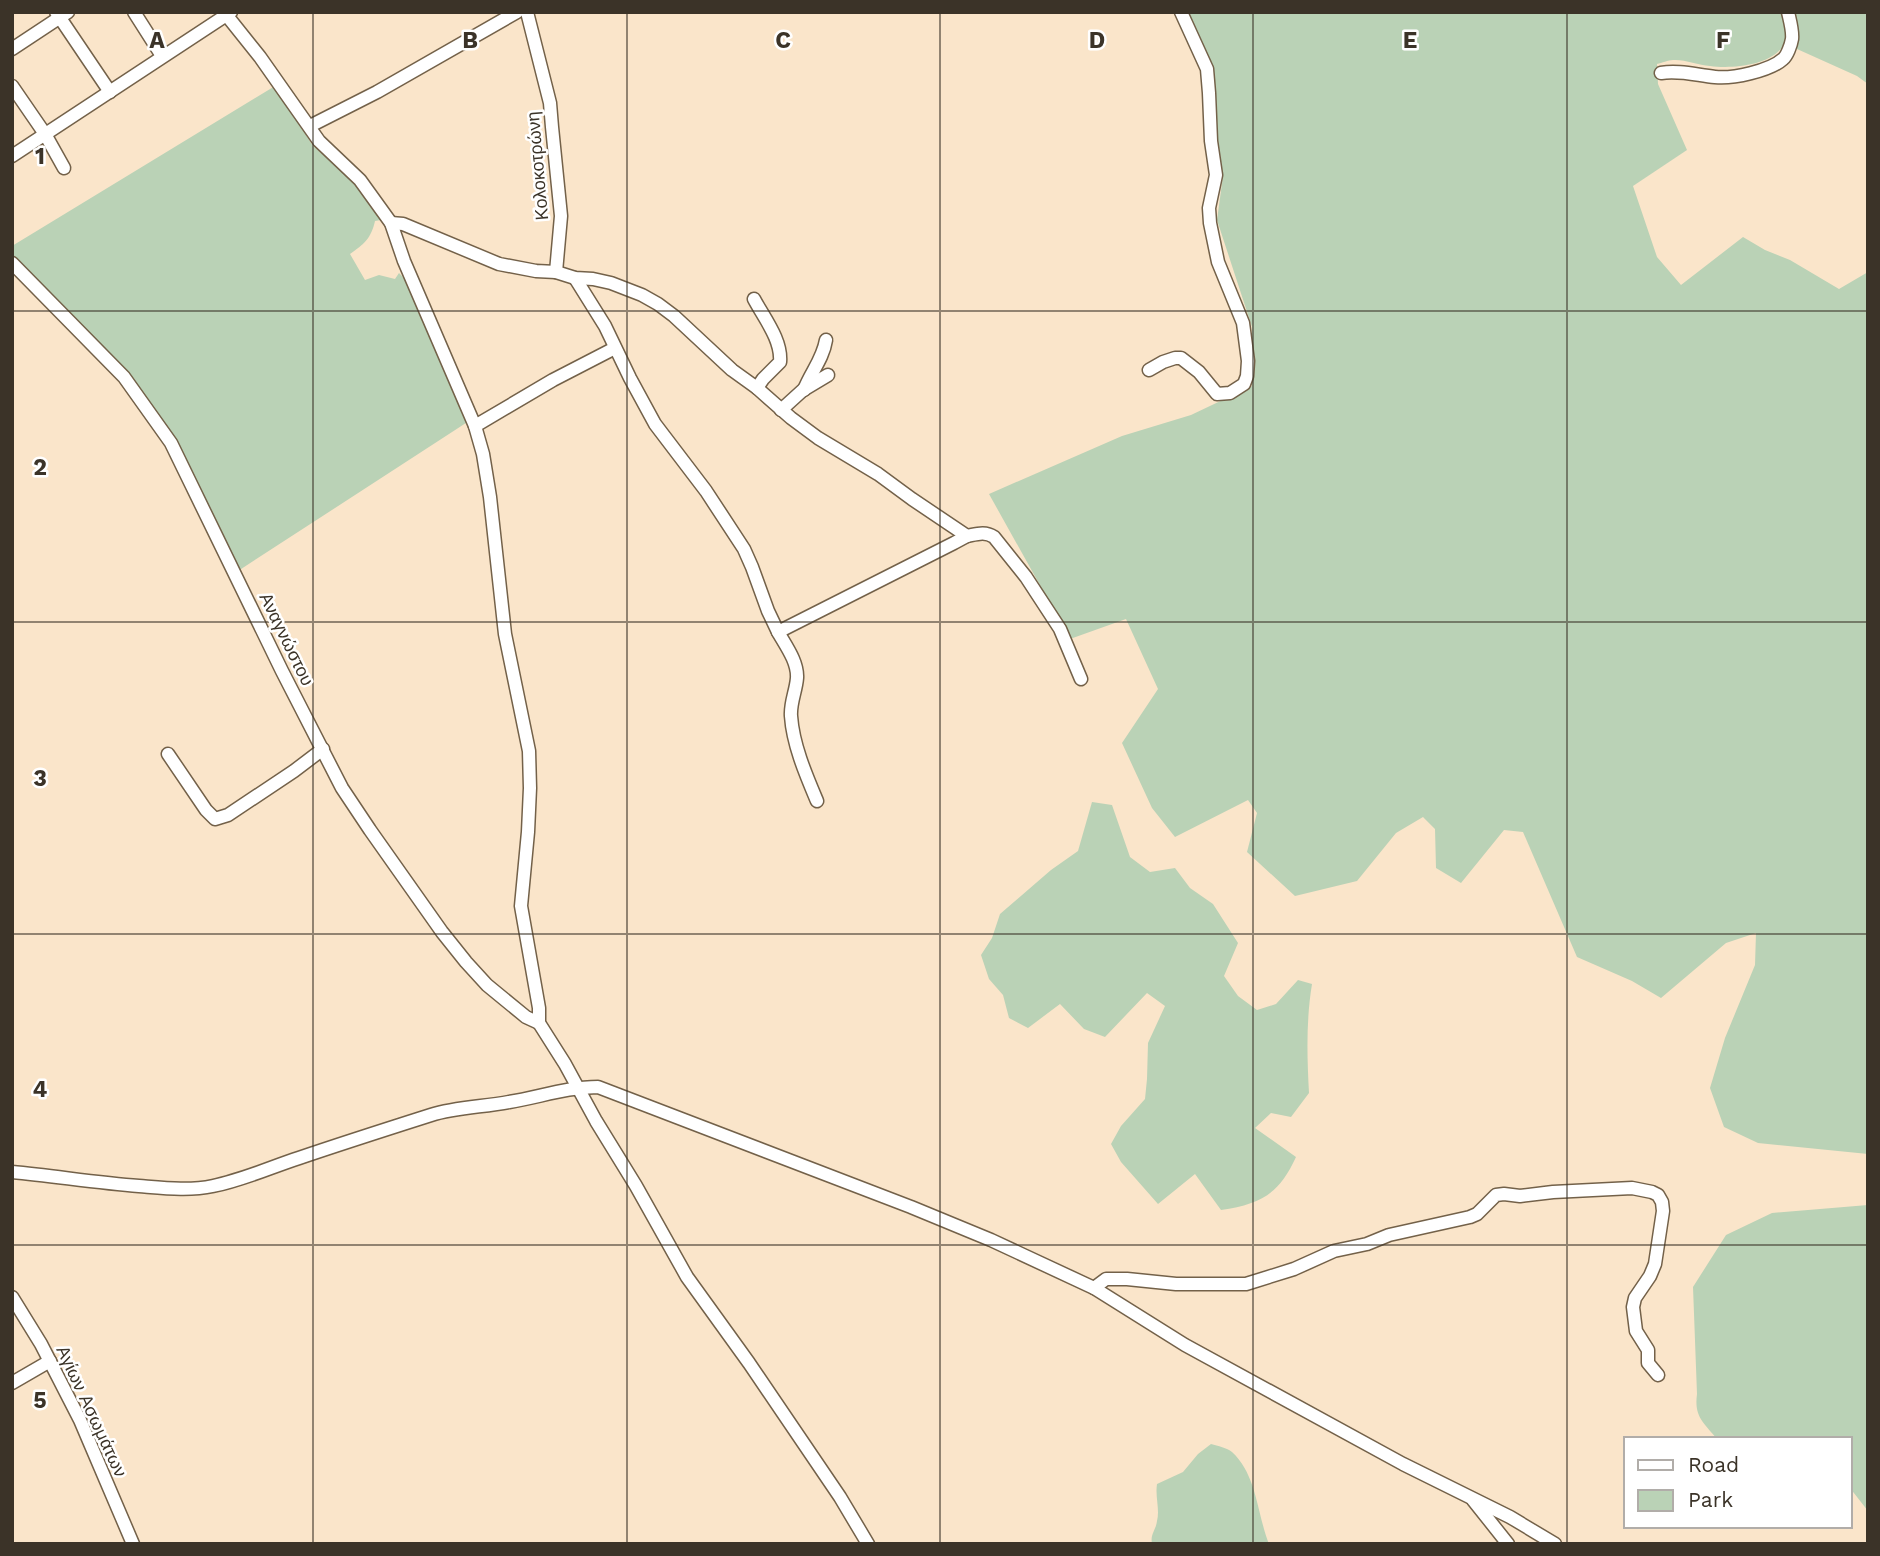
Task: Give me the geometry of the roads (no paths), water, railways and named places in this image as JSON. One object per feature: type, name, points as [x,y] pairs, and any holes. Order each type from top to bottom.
[{"type":"street","points":[[134,12],[162,56]]},
{"type":"street","points":[[310,126],[377,92],[517,12]]},
{"type":"street","name":"Κολοκοτρώνη","points":[[527,12],[550,103],[561,216],[556,272]]},
{"type":"street","points":[[1149,370],[1163,362],[1181,358],[1199,372],[1217,394],[1230,393],[1244,384],[1247,376],[1248,361],[1243,323],[1218,262],[1210,223],[1209,208],[1216,175],[1211,141],[1207,69],[1181,12]]},
{"type":"street","points":[[1661,72],[1674,70],[1718,77],[1768,68],[1784,58],[1791,45],[1788,12]]},
{"type":"street","points":[[12,156],[227,13],[330,152],[360,180],[391,223],[404,261],[475,426],[483,454],[505,634],[530,751],[529,810],[521,906],[539,1008],[539,1023],[636,1185],[687,1277],[840,1497],[868,1544]]},
{"type":"street","points":[[12,49],[61,14],[110,92]]},
{"type":"street","points":[[12,86],[45,134],[64,168]]},
{"type":"street","points":[[391,223],[403,224],[499,264],[593,279],[642,295],[674,316],[732,370],[818,438],[878,474],[967,536]]},
{"type":"street","name":"Αναγνώστου","points":[[12,263],[124,377],[171,443],[342,788],[370,831],[442,932],[487,985],[526,1017],[539,1023]]},
{"type":"street","points":[[575,278],[605,326],[655,424],[706,491],[752,566],[768,611],[795,666],[797,676],[792,721],[797,746],[817,801]]},
{"type":"street","points":[[754,299],[781,352],[780,362],[757,388]]},
{"type":"street","points":[[803,390],[821,361],[826,340]]},
{"type":"street","points":[[475,426],[553,380],[615,348]]},
{"type":"street","points":[[781,410],[803,390],[828,374]]},
{"type":"street","points":[[778,632],[967,536],[989,533],[1026,577],[1060,629],[1081,679]]},
{"type":"street","points":[[168,754],[215,819],[228,814],[323,749]]},
{"type":"street","points":[[12,1172],[155,1188],[192,1189],[214,1186],[433,1115],[578,1087],[598,1087],[911,1207],[1094,1287],[1185,1345],[1403,1464],[1471,1496],[1555,1544]]},
{"type":"street","points":[[1094,1287],[1106,1279],[1177,1284],[1246,1284],[1294,1269],[1334,1251],[1367,1244],[1389,1235],[1470,1217],[1477,1214],[1496,1195],[1520,1196],[1617,1188],[1644,1190],[1658,1195],[1663,1211],[1655,1264],[1635,1298],[1633,1318],[1636,1331],[1648,1350],[1648,1363],[1658,1375]]},
{"type":"street","name":"Αγίων Ασωμάτων","points":[[12,1297],[50,1361],[80,1420],[132,1544]]},
{"type":"street","points":[[12,1383],[50,1361]]},
{"type":"street","points":[[1471,1496],[1508,1544]]}]
